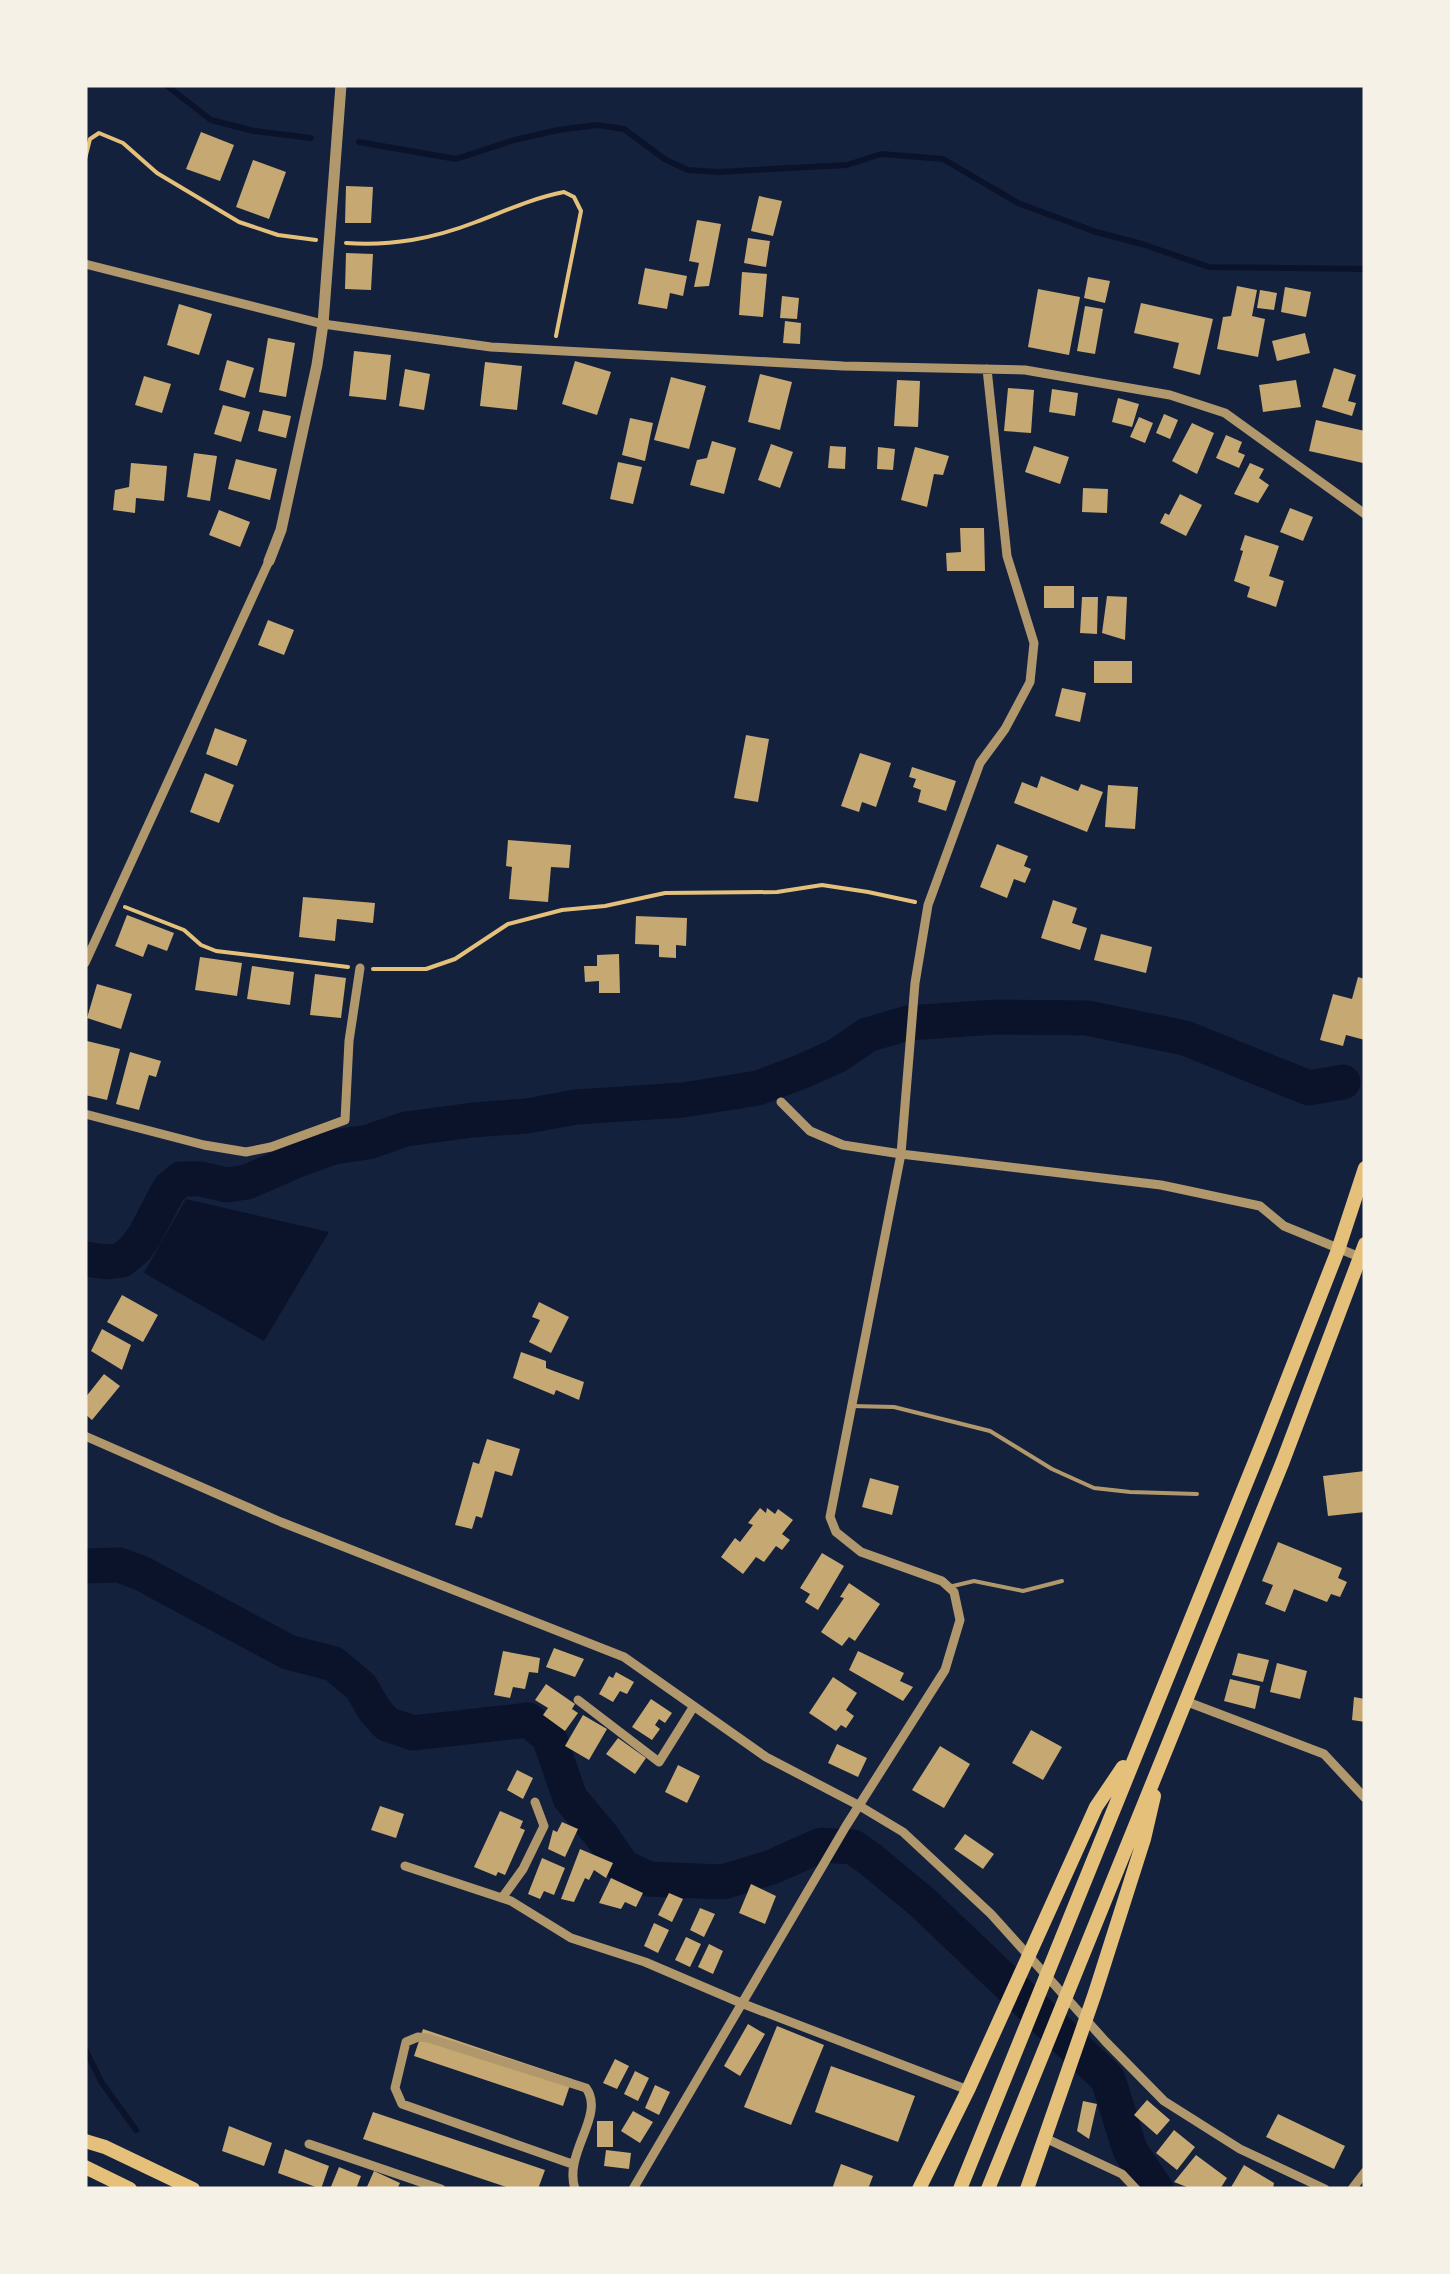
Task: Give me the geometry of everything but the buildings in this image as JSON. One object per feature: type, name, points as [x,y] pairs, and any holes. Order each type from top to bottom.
[{"type":"highway","points":[[960,2189],[1264,1439],[1338,1250],[1365,1168]]},
{"type":"highway","points":[[988,2189],[1283,1461],[1363,1253]]},
{"type":"highway","points":[[919,2189],[1096,1807],[1140,1740]]},
{"type":"highway","points":[[1028,2189],[1144,1840],[1164,1751]]},
{"type":"highway","points":[[85,2141],[193,2189]]},
{"type":"highway","points":[[85,2167],[130,2189]]},
{"type":"street","points":[[85,962],[269,562],[285,514],[323,324],[341,85]]},
{"type":"street","points":[[85,264],[323,324],[491,347],[843,366],[1024,370],[1170,395],[1225,413],[1365,514]]},
{"type":"street","points":[[633,2189],[858,1805],[945,1670],[960,1620],[954,1592],[942,1581],[861,1552],[836,1532],[830,1518],[901,1154],[912,1009],[928,905],[980,764],[1005,729],[1030,682],[1034,643],[1008,556],[987,368]]},
{"type":"street","points":[[85,1114],[246,1152],[345,1120],[349,1041],[360,968]]},
{"type":"street","points":[[781,1102],[810,1131],[843,1146],[1161,1185],[1260,1206],[1284,1226],[1338,1250],[1363,1253]]},
{"type":"street","points":[[85,1436],[281,1522],[624,1656],[766,1757],[903,1832],[991,1914],[1164,2102],[1240,2149],[1325,2189]]},
{"type":"street","points":[[578,1700],[659,1762],[694,1706]]},
{"type":"street","points":[[1185,1701],[1324,1754],[1365,1798]]},
{"type":"street","points":[[502,1898],[523,1869],[544,1826],[535,1802]]},
{"type":"street","points":[[405,1866],[502,1898],[571,1938],[645,1962],[968,2090]]},
{"type":"street","points":[[572,2164],[402,2104],[395,2088],[406,2042],[428,2038],[586,2088],[592,2097],[592,2110],[572,2164],[575,2189]]},
{"type":"street","points":[[1045,2138],[1122,2174],[1136,2189]]},
{"type":"street","points":[[309,2144],[441,2189]]},
{"type":"street","points":[[1352,2189],[1365,2172]]},
{"type":"lane","points":[[852,1406],[894,1407],[990,1431],[1052,1469],[1094,1488],[1197,1494]]},
{"type":"lane","points":[[948,1587],[974,1580],[1023,1590],[1062,1581]]},
{"type":"path","points":[[85,159],[90,139],[99,132],[124,142],[156,174],[239,222],[278,235],[378,245],[419,240],[564,192],[574,197],[581,211],[553,350]]},
{"type":"path","points":[[111,902],[184,930],[201,945],[216,951],[360,968],[426,969],[455,959],[508,924],[562,910],[665,894],[777,892],[822,885],[928,905]]},
{"type":"water","points":[[186,1199],[329,1232],[264,1341],[144,1273]]},
{"type":"waterway","points":[[166,85],[211,120],[254,131],[311,138]]},
{"type":"waterway","points":[[359,142],[456,159],[514,140],[597,125],[624,129],[666,160],[688,170],[847,165],[881,154],[943,159],[1018,203],[1209,267],[1365,269]]},
{"type":"waterway","points":[[85,1259],[122,1260],[136,1248],[169,1189],[181,1179],[227,1185],[247,1182],[334,1147],[368,1142],[406,1129],[576,1107],[683,1100],[758,1088],[838,1055],[867,1035],[908,1023],[996,1017],[1087,1018],[1185,1038],[1309,1088],[1343,1082]]},
{"type":"waterway","points":[[85,1566],[119,1565],[141,1573],[288,1652],[334,1664],[361,1687],[387,1724],[413,1733],[528,1720],[549,1737],[570,1798],[623,1867],[649,1879],[723,1882],[772,1867],[821,1845],[853,1847],[922,1902],[1108,2079],[1130,2150],[1156,2189]]},
{"type":"waterway","points":[[85,2049],[102,2083],[136,2130]]}]
